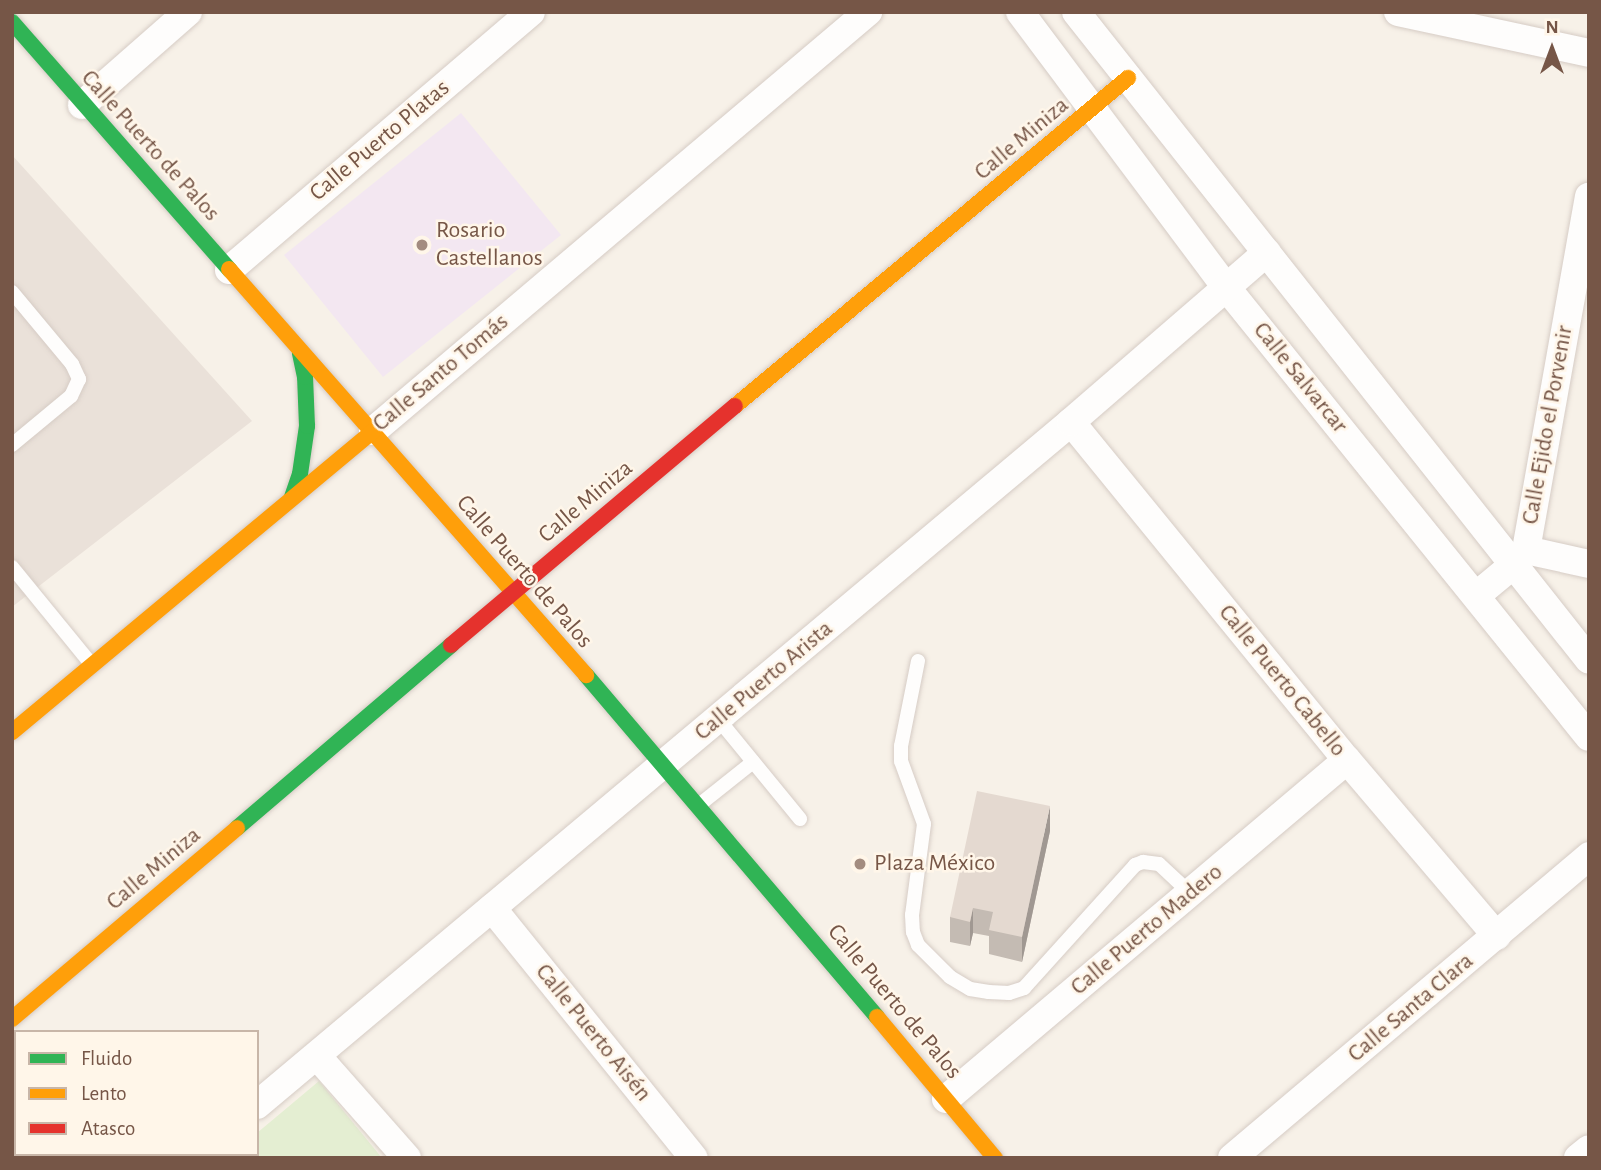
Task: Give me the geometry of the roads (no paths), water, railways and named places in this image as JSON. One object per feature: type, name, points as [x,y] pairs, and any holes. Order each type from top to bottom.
[{"type":"street","points":[[82,105],[188,12]]},
{"type":"street","name":"Calle Puerto Platas","points":[[229,270],[531,12]]},
{"type":"street","name":"Calle Santo Tomás","points":[[12,732],[373,432],[868,12]]},
{"type":"street","name":"Calle Salvarcar","points":[[1020,12],[1226,287],[1589,737]]},
{"type":"street","name":"Calle Salvarcar","points":[[1076,12],[1267,252],[1520,558],[1589,660]]},
{"type":"street","points":[[1398,12],[1589,53]]},
{"type":"street","name":"Calle Puerto de Palos","points":[[12,22],[82,105],[664,765],[995,1158]]},
{"type":"street","name":"Calle Miniza","points":[[12,1019],[512,594],[1128,78]]},
{"type":"street","name":"Calle Ejido el Porvenir","points":[[1520,558],[1589,197]]},
{"type":"street","name":"Calle Puerto Arista","points":[[259,1103],[719,720],[1267,252]]},
{"type":"street","points":[[292,497],[302,462],[307,426],[305,377],[300,353]]},
{"type":"street","name":"Calle Puerto Cabello","points":[[1071,422],[1347,760],[1497,936]]},
{"type":"street","points":[[1476,595],[1520,558],[1589,564]]},
{"type":"street","name":"Calle Puerto Madero","points":[[946,1099],[1347,760]]},
{"type":"street","name":"Calle Santa Clara","points":[[1232,1158],[1589,856]]},
{"type":"street","name":"Calle Puerto Aisén","points":[[492,908],[694,1158]]},
{"type":"street","points":[[317,1056],[407,1158]]},
{"type":"street","points":[[1578,1158],[1589,1149]]},
{"type":"lane","points":[[12,292],[72,364],[79,379],[71,396],[15,443]]},
{"type":"lane","points":[[15,578],[92,665]]},
{"type":"lane","points":[[918,661],[901,746],[901,761],[923,824],[913,932],[918,945],[950,977],[970,989],[989,992],[1009,993],[1024,988],[1135,865],[1143,862],[1159,864],[1191,893]]},
{"type":"lane","points":[[719,720],[800,819]]},
{"type":"lane","points":[[698,806],[753,762]]},
{"type":"place","name":"Rosario Castellanos","points":[[422,245]]},
{"type":"place","name":"Plaza México","points":[[860,864]]}]
